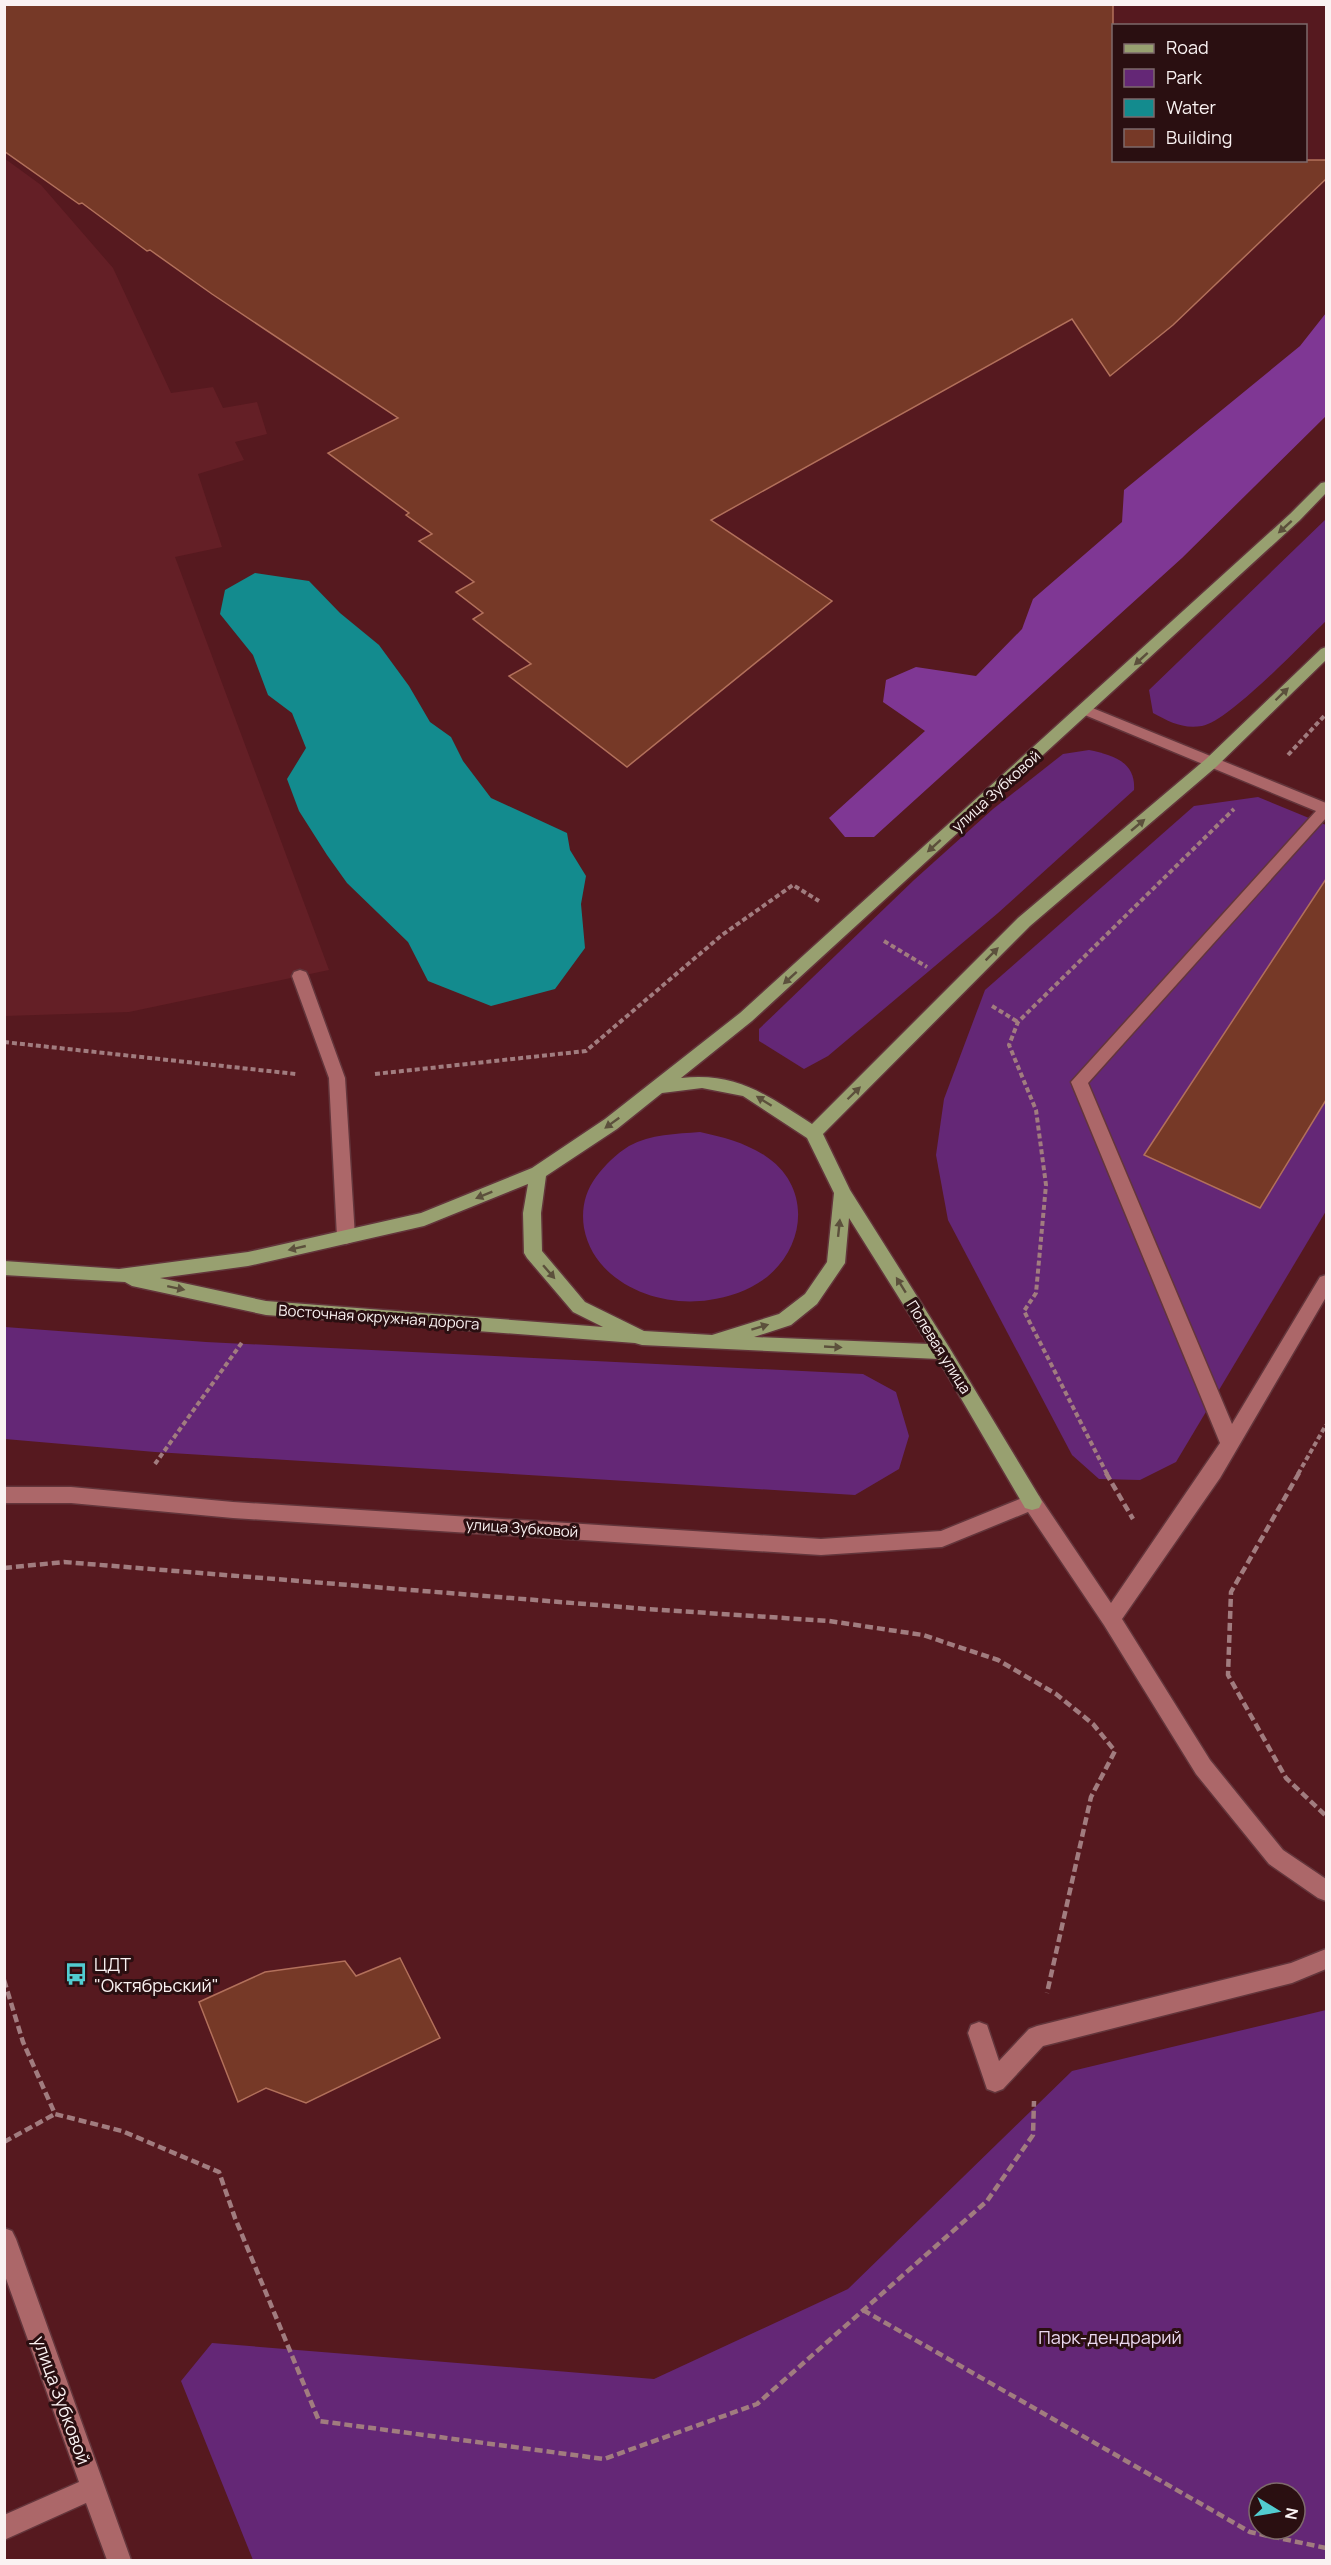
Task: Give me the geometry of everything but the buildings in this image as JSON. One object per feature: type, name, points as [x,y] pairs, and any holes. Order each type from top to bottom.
[{"type":"main road","name":"улица Зубковой","points":[[4,1268],[119,1276],[248,1259],[424,1219],[538,1173],[611,1124],[746,1017],[1296,517],[1326,486]]},
{"type":"main road","points":[[813,1134],[1024,922],[1211,763],[1326,652]]},
{"type":"main road","points":[[658,1087],[702,1083],[747,1091],[801,1124],[813,1134],[843,1194],[836,1263],[812,1299],[785,1320],[712,1342]]},
{"type":"main road","points":[[538,1173],[532,1212],[532,1253],[579,1306],[642,1338],[943,1352]]},
{"type":"main road","name":"Полевая улица","points":[[843,1194],[943,1352],[1032,1502]]},
{"type":"main road","name":"Восточная окружная дорога","points":[[119,1276],[266,1308],[642,1338]]},
{"type":"street","points":[[1085,710],[1326,809],[1079,1082],[1230,1443]]},
{"type":"street","points":[[300,976],[337,1078],[346,1237]]},
{"type":"street","points":[[1111,1619],[1213,1472],[1326,1282]]},
{"type":"street","name":"улица Зубковой","points":[[4,1495],[71,1495],[233,1510],[821,1547],[942,1539],[1032,1502]]},
{"type":"street","points":[[1032,1502],[1111,1619],[1203,1767],[1276,1857],[1326,1891]]},
{"type":"street","points":[[979,2033],[995,2080],[1037,2037],[1292,1972],[1326,1959]]},
{"type":"street","name":"улица Зубковой","points":[[4,2239],[119,2560]]},
{"type":"street","points":[[4,2528],[93,2488]]},
{"type":"path","points":[[4,1042],[337,1078],[586,1051],[722,935],[793,885],[1018,1022]]},
{"type":"path","points":[[129,1501],[266,1308]]},
{"type":"path","points":[[1326,1425],[1231,1592],[1228,1674],[1286,1778],[1326,1816]]},
{"type":"path","points":[[4,1569],[64,1562],[647,1609],[829,1621],[923,1635],[999,1660],[1056,1694],[1093,1724],[1115,1751],[1091,1797],[1037,2037],[1033,2135],[987,2201],[757,2404],[604,2459],[319,2421],[235,2218],[219,2172],[122,2131],[55,2114],[4,2142]]},
{"type":"path","points":[[4,1980],[23,2042],[55,2114]]},
{"type":"path","points":[[863,2310],[1250,2532],[1326,2548]]},
{"type":"shaded area","points":[[4,158],[41,185],[113,268],[171,393],[213,387],[223,408],[257,402],[267,434],[235,442],[244,460],[198,474],[222,547],[175,557],[329,970],[129,1012],[5,1016]]},
{"type":"shaded area","points":[[1326,313],[1326,416],[1182,558],[874,837],[845,837],[829,818],[925,731],[883,702],[886,680],[916,667],[976,676],[1022,629],[1033,599],[1122,522],[1124,490],[1300,346]]},
{"type":"green space","points":[[1326,519],[1326,621],[1247,697],[1214,721],[1202,726],[1182,726],[1153,713],[1149,690]]},
{"type":"green space","points":[[1089,750],[1114,757],[1127,766],[1134,780],[1134,790],[998,913],[828,1056],[804,1069],[759,1041],[759,1029],[914,880],[993,809],[1063,754]]},
{"type":"green space","points":[[1258,797],[1326,825],[1326,1211],[1176,1462],[1140,1480],[1099,1479],[1072,1455],[948,1220],[936,1155],[944,1099],[985,990],[1194,806]]},
{"type":"green space","points":[[700,1132],[748,1147],[764,1155],[779,1168],[790,1182],[796,1198],[798,1215],[796,1232],[780,1264],[760,1282],[717,1299],[670,1300],[632,1288],[601,1264],[590,1247],[584,1228],[584,1207],[592,1183],[603,1168],[629,1146],[655,1137]]},
{"type":"green space","points":[[5,1327],[206,1342],[863,1374],[896,1392],[909,1436],[899,1469],[855,1495],[155,1452],[5,1439]]},
{"type":"green space","name":"Парк-дендрарий","points":[[1326,2010],[1326,2560],[253,2560],[181,2381],[212,2343],[654,2379],[848,2289],[1072,2071]]},
{"type":"water","points":[[255,573],[309,581],[340,613],[379,645],[409,686],[430,722],[451,737],[463,761],[491,798],[567,833],[570,850],[586,876],[581,904],[585,948],[555,989],[491,1006],[428,981],[408,942],[347,883],[299,811],[287,779],[306,748],[292,713],[268,695],[253,655],[220,614],[225,590]]},
{"type":"place","name":"ЦДТ \"Октябрьский\"","points":[[76,1974]]}]
